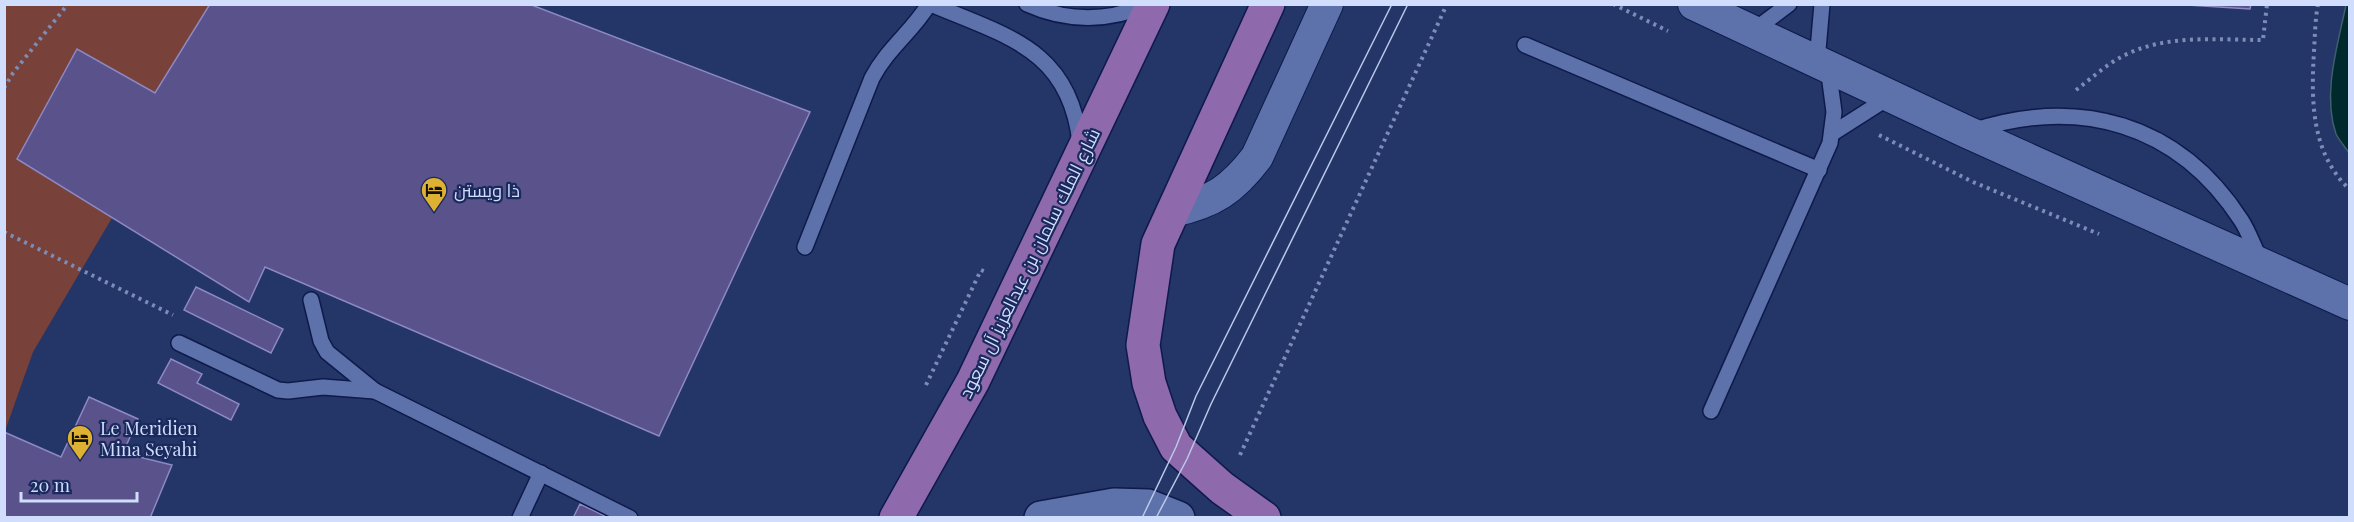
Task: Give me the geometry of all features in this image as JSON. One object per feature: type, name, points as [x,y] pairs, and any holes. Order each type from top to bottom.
[{"type":"main road","name":"شارع الملك سلمان بن عبدالعزيز آل سعود","points":[[896,518],[973,381],[1082,157],[1151,4]]},
{"type":"main road","points":[[1264,518],[1222,488],[1176,447],[1160,416],[1149,383],[1143,345],[1158,244],[1268,4]]},
{"type":"main road","points":[[1041,518],[1114,505],[1148,506],[1178,518]]},
{"type":"street","points":[[1173,211],[1198,205],[1222,194],[1242,177],[1257,157],[1328,4]]},
{"type":"street","points":[[1694,4],[1967,132],[2349,304]]},
{"type":"lane","points":[[805,248],[872,78],[883,57],[910,32],[930,4],[1023,43],[1038,55],[1064,86],[1072,104],[1082,157]]},
{"type":"lane","points":[[1027,4],[1058,15],[1092,18],[1119,15],[1151,4]]},
{"type":"lane","points":[[1753,31],[1789,4]]},
{"type":"lane","points":[[1711,411],[1819,170],[1833,133],[1834,112],[1822,64],[1822,4]]},
{"type":"lane","points":[[1525,45],[1819,170]]},
{"type":"lane","points":[[1833,133],[1891,96]]},
{"type":"lane","points":[[1967,132],[2005,120],[2045,115],[2092,118],[2137,131],[2179,153],[2214,184],[2242,221],[2262,264]]},
{"type":"lane","points":[[311,300],[321,341],[327,352],[375,391],[630,518]]},
{"type":"lane","points":[[179,343],[278,390],[323,387],[375,391]]},
{"type":"lane","points":[[520,518],[541,473]]},
{"type":"path","points":[[4,88],[13,73],[68,4]]},
{"type":"path","points":[[1239,456],[1447,4]]},
{"type":"path","points":[[2045,115],[2124,55],[2152,44],[2182,41],[2263,40],[2267,4]]},
{"type":"path","points":[[2318,4],[2312,87],[2314,119],[2321,150],[2337,178],[2349,190]]},
{"type":"path","points":[[4,232],[177,317],[168,338],[179,343]]},
{"type":"shaded area","points":[[5,5],[293,5],[165,128],[33,352],[5,431]]},
{"type":"shaded area","points":[[2346,5],[2350,5],[2349,153],[2336,134],[2331,102],[2333,69]]},
{"type":"building","name":"ذا ويستن","points":[[210,4],[529,4],[810,112],[659,436],[265,267],[249,302],[17,159],[77,49],[155,93]]},
{"type":"building","points":[[2171,4],[2251,4],[2250,9]]},
{"type":"building","points":[[196,287],[283,329],[271,353],[184,310]]},
{"type":"building","points":[[171,359],[202,374],[197,383],[239,404],[231,420],[158,383]]},
{"type":"building","name":"Le Meridien Mina Seyahi","points":[[89,397],[138,419],[123,453],[172,465],[150,518],[4,518],[4,432],[61,457]]},
{"type":"building","points":[[580,504],[605,516],[605,518],[573,518]]},
{"type":"tram line","points":[[1142,518],[1176,447],[1196,396],[1392,4]]},
{"type":"tram line","points":[[1156,518],[1187,459],[1211,404],[1408,4]]},
{"type":"place","name":"ذا ويستن","points":[[434,213]]},
{"type":"place","name":"Le Meridien Mina Seyahi","points":[[80,461]]}]
